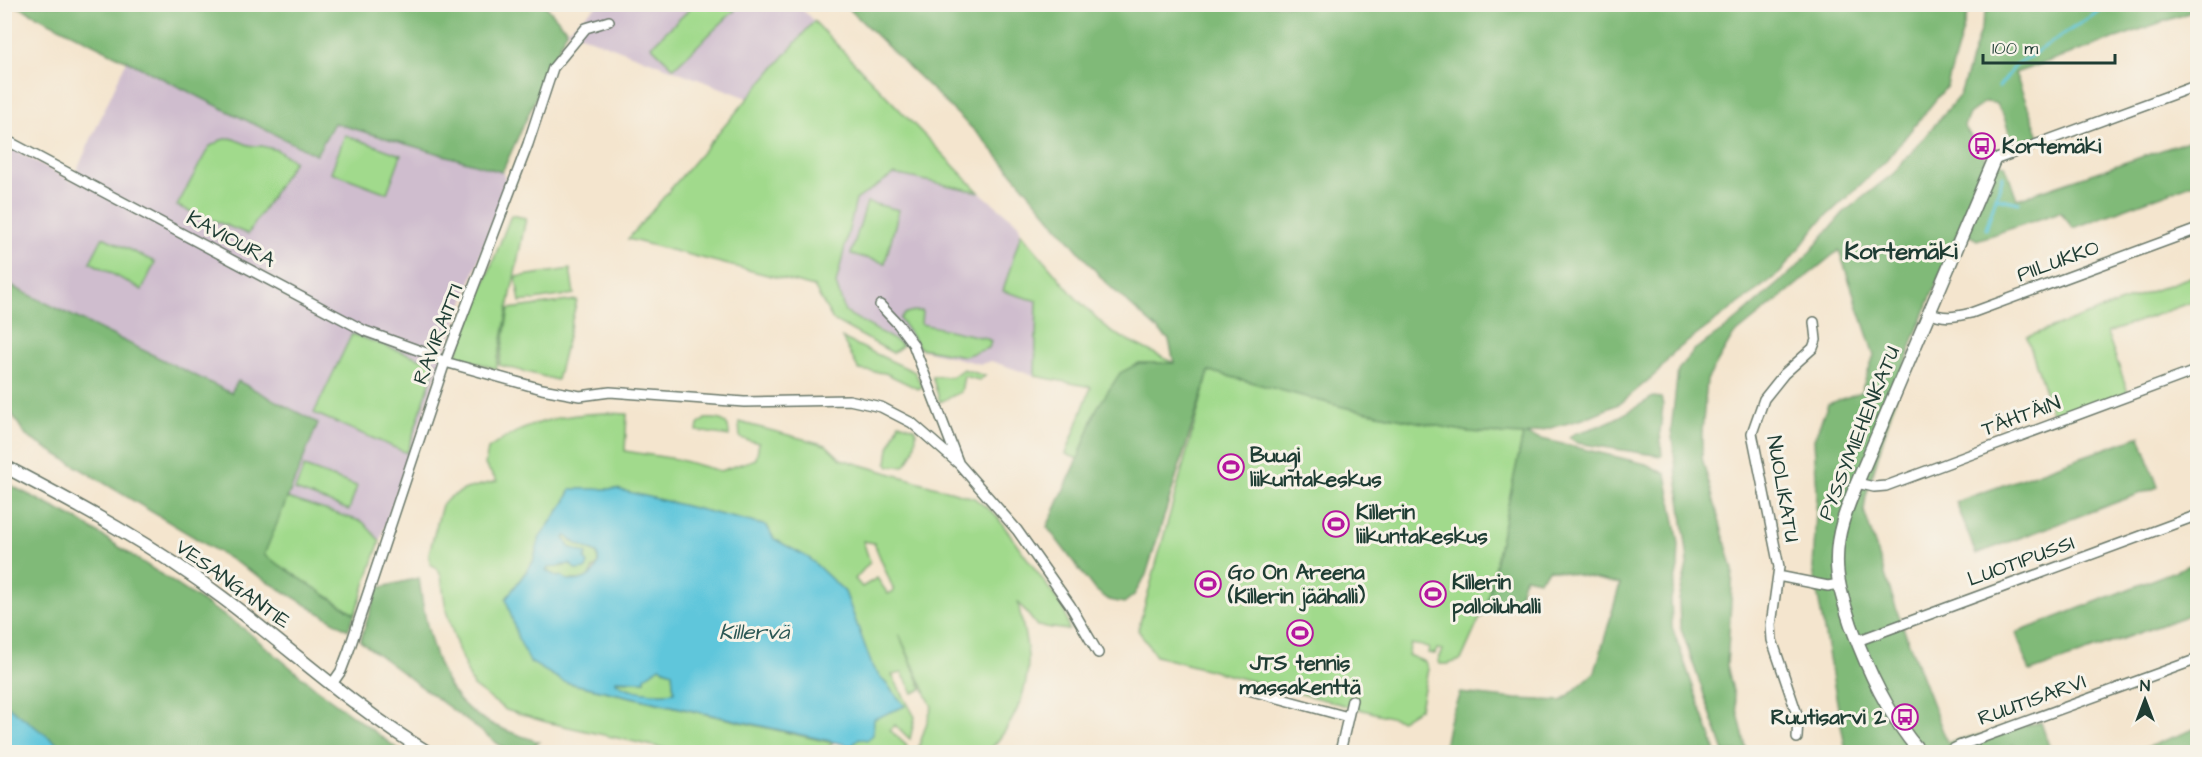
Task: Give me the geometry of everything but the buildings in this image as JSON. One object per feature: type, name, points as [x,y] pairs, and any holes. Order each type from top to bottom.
[{"type":"street","name":"RAVIRAITTI","points":[[332,684],[341,671],[368,598],[445,362],[528,144],[553,68],[586,28],[609,21]]},
{"type":"street","name":"PYSSYMIEHENKATU","points":[[1920,753],[1883,700],[1869,671],[1839,584],[1836,561],[1840,527],[1857,483],[1929,312],[2000,158],[2198,86]]},
{"type":"street","name":"KAVIOURA","points":[[4,139],[351,324],[445,362],[542,389],[580,396],[610,392],[744,402],[849,400],[881,407],[912,423],[959,464]]},
{"type":"street","name":"PIILUKKO","points":[[1929,312],[1938,317],[1971,313],[2198,229]]},
{"type":"street","points":[[880,305],[913,344],[959,464],[1017,530],[1070,604],[1098,653]]},
{"type":"street","name":"NUOLIKATU","points":[[1797,738],[1798,717],[1772,640],[1771,625],[1779,567],[1752,433],[1764,399],[1784,374],[1814,348],[1816,340],[1814,322]]},
{"type":"street","name":"TÄHTÄIN","points":[[1857,483],[1874,487],[1886,486],[2198,370]]},
{"type":"street","name":"VESANGANTIE","points":[[4,466],[90,511],[222,596],[373,717],[427,753]]},
{"type":"street","name":"LUOTIPUSSI","points":[[1857,641],[2198,515]]},
{"type":"street","points":[[1778,576],[1828,586],[1839,584]]},
{"type":"street","name":"RUUTISARVI","points":[[1947,753],[1959,746],[2198,659]]},
{"type":"street","points":[[1245,689],[1348,717]]},
{"type":"street","points":[[1340,753],[1352,700]]},
{"type":"shaded area","points":[[599,4],[797,5],[814,21],[748,98],[567,30]]},
{"type":"shaded area","points":[[127,60],[315,154],[334,123],[502,172],[507,182],[437,374],[380,541],[363,522],[287,498],[318,423],[238,381],[231,393],[5,283],[4,144],[72,181]]},
{"type":"shaded area","points":[[894,174],[979,192],[1018,223],[1021,233],[1003,291],[1037,301],[1035,376],[991,361],[981,364],[903,345],[845,311],[836,284],[856,200]]},
{"type":"green space","points":[[544,4],[567,30],[502,172],[334,123],[316,155],[15,5]]},
{"type":"green space","points":[[694,5],[729,5],[735,10],[674,68],[651,46]]},
{"type":"green space","points":[[845,5],[1970,5],[1947,86],[1885,162],[1818,224],[1780,273],[1674,352],[1658,372],[1621,403],[1583,419],[1525,435],[1646,464],[1666,474],[1679,544],[1678,567],[1671,599],[1672,627],[1716,752],[1567,752],[1560,748],[1548,752],[1443,752],[1449,721],[1460,693],[1562,701],[1595,672],[1620,584],[1549,569],[1539,580],[1525,577],[1516,607],[1485,612],[1523,435],[1468,432],[1343,407],[1209,371],[1146,575],[1134,595],[1124,603],[1109,600],[1094,589],[1047,527],[1078,459],[1097,408],[1120,373],[1139,363],[1174,363],[1169,340],[1105,282],[984,140]]},
{"type":"green space","points":[[1988,5],[2197,5],[2197,10],[2015,73],[2040,139],[2014,148],[2003,114],[1995,103],[1985,102],[1969,114],[1964,126],[1986,159],[2005,165],[2017,199],[2197,138],[2197,182],[2073,228],[2060,212],[1977,240],[1959,229],[1913,340],[1866,496],[1864,511],[1899,617],[1947,742],[2041,722],[2051,752],[2022,752],[2013,745],[2004,752],[1846,752],[1813,569],[1817,494],[1814,439],[1828,404],[1861,392],[1874,355],[1839,250],[1732,337],[1707,380],[1702,458],[1733,570],[1727,665],[1747,752],[1724,752],[1680,626],[1679,600],[1688,560],[1671,430],[1678,370],[1694,350],[1729,326],[1797,267],[1844,212],[1894,173],[1960,95]]},
{"type":"green space","points":[[814,21],[979,192],[894,174],[856,200],[836,284],[845,312],[903,345],[893,353],[833,320],[814,287],[628,239]]},
{"type":"green space","points":[[345,135],[401,155],[387,193],[331,172]]},
{"type":"green space","points":[[231,138],[251,146],[277,150],[294,161],[248,234],[177,206],[209,147],[221,140]]},
{"type":"green space","points":[[867,202],[899,210],[885,263],[851,254]]},
{"type":"green space","points":[[511,215],[526,218],[496,369],[456,356]]},
{"type":"green space","points":[[1021,233],[1075,297],[1111,332],[1174,363],[1139,363],[1097,408],[1078,459],[1066,454],[1091,387],[1035,376],[1037,301],[1003,291]]},
{"type":"green space","points":[[103,237],[155,262],[142,290],[90,262]]},
{"type":"green space","points":[[570,269],[574,294],[520,302],[516,277]]},
{"type":"green space","points":[[2193,276],[2197,288],[2197,300],[2107,333],[2128,392],[2055,422],[2027,337]]},
{"type":"green space","points":[[5,283],[231,393],[238,381],[318,423],[264,555],[355,614],[348,630],[26,436],[5,403]]},
{"type":"green space","points":[[577,300],[557,380],[499,365],[509,309]]},
{"type":"green space","points":[[922,311],[921,324],[985,338],[991,341],[989,348],[964,356],[920,348],[900,319],[907,313]]},
{"type":"green space","points":[[352,334],[436,364],[407,453],[314,413]]},
{"type":"green space","points":[[842,338],[915,372],[922,387],[918,389],[885,373],[859,370]]},
{"type":"green space","points":[[963,369],[985,376],[979,380],[964,376],[961,392],[940,402],[932,376],[952,377]]},
{"type":"green space","name":"Killerin liikuntakeskus","points":[[1209,371],[1343,407],[1468,432],[1523,435],[1485,612],[1461,660],[1439,664],[1443,650],[1437,649],[1435,654],[1428,653],[1429,647],[1411,644],[1408,655],[1425,662],[1428,669],[1420,708],[1401,720],[1156,656],[1138,630]]},
{"type":"green space","points":[[1653,397],[1661,398],[1663,405],[1660,432],[1662,456],[1577,443],[1569,437],[1615,419]]},
{"type":"green space","points":[[627,414],[625,451],[676,459],[720,471],[756,459],[759,443],[740,438],[739,422],[826,445],[841,459],[974,498],[995,514],[1064,609],[1069,630],[1037,626],[1018,602],[1028,657],[1026,684],[1005,732],[988,752],[917,752],[932,707],[899,634],[922,689],[913,693],[902,673],[892,675],[915,717],[910,739],[895,725],[890,730],[907,746],[904,752],[854,752],[852,746],[859,738],[873,669],[845,592],[809,558],[774,539],[767,526],[616,489],[571,489],[565,502],[540,537],[533,562],[506,599],[564,682],[833,743],[824,751],[827,752],[680,752],[546,722],[506,710],[473,686],[446,610],[441,576],[437,568],[430,564],[429,553],[442,505],[450,497],[466,489],[497,481],[485,465],[488,449],[516,432],[544,421],[574,415]],"holes":[[[863,541],[874,543],[894,591],[888,594],[877,578],[862,587],[855,579],[870,562]]]},
{"type":"green space","points":[[705,419],[715,419],[726,423],[729,436],[697,431],[698,425]]},
{"type":"green space","points":[[899,423],[915,428],[915,443],[910,458],[904,466],[889,466],[887,463],[889,448]]},
{"type":"green space","points":[[2140,436],[2158,487],[1976,554],[1956,502]]},
{"type":"green space","points":[[304,467],[357,486],[349,510],[295,490]]},
{"type":"green space","points":[[4,482],[78,520],[243,628],[319,691],[402,752],[68,752],[5,704]]},
{"type":"green space","points":[[287,498],[363,522],[380,541],[355,614],[263,555]]},
{"type":"green space","points":[[566,536],[597,553],[598,564],[592,570],[590,577],[567,580],[546,570],[565,566],[569,547],[564,538]]},
{"type":"green space","points":[[2190,565],[2197,586],[2197,612],[2030,672],[2016,633]]},
{"type":"green space","points":[[419,578],[426,622],[440,667],[453,692],[464,705],[483,719],[500,728],[539,742],[525,752],[509,752],[360,641],[378,588]]},
{"type":"green space","points":[[659,667],[672,672],[674,692],[644,692],[616,682],[645,681],[645,677]]},
{"type":"green space","points":[[2197,728],[2197,752],[2135,752]]},
{"type":"water","name":"Killervä","points":[[571,489],[616,489],[767,526],[774,539],[809,558],[845,592],[873,668],[905,706],[874,719],[873,735],[867,740],[859,738],[852,746],[564,682],[530,662],[518,638],[506,599],[533,562],[540,537],[565,502]],"holes":[[[566,536],[597,553],[596,569],[588,577],[577,581],[557,577],[546,570],[570,564],[576,570],[586,569],[587,554],[569,547],[564,538]],[[660,667],[672,672],[674,692],[644,692],[616,682],[616,680],[645,681],[645,677]]]},
{"type":"water","points":[[5,704],[68,752],[5,752]]},
{"type":"waterway","points":[[1999,87],[2015,66],[2110,4]]},
{"type":"waterway","points":[[1986,229],[2003,176]]},
{"type":"waterway","points":[[1997,198],[2019,203]]},
{"type":"place","name":"Kortemäki","points":[[1982,146]]},
{"type":"place","name":"Buugi liikuntakeskus","points":[[1231,467]]},
{"type":"place","name":"Killerin liikuntakeskus","points":[[1336,524]]},
{"type":"place","name":"Go On Areena (Killerin jäähalli)","points":[[1208,584]]},
{"type":"place","name":"Killerin palloiluhalli","points":[[1433,594]]},
{"type":"place","name":"JTS tennis massakenttä","points":[[1300,633]]},
{"type":"place","name":"Ruutisarvi 2","points":[[1905,717]]},
{"type":"district","name":"Kortemäki","points":[[1901,252]]}]
